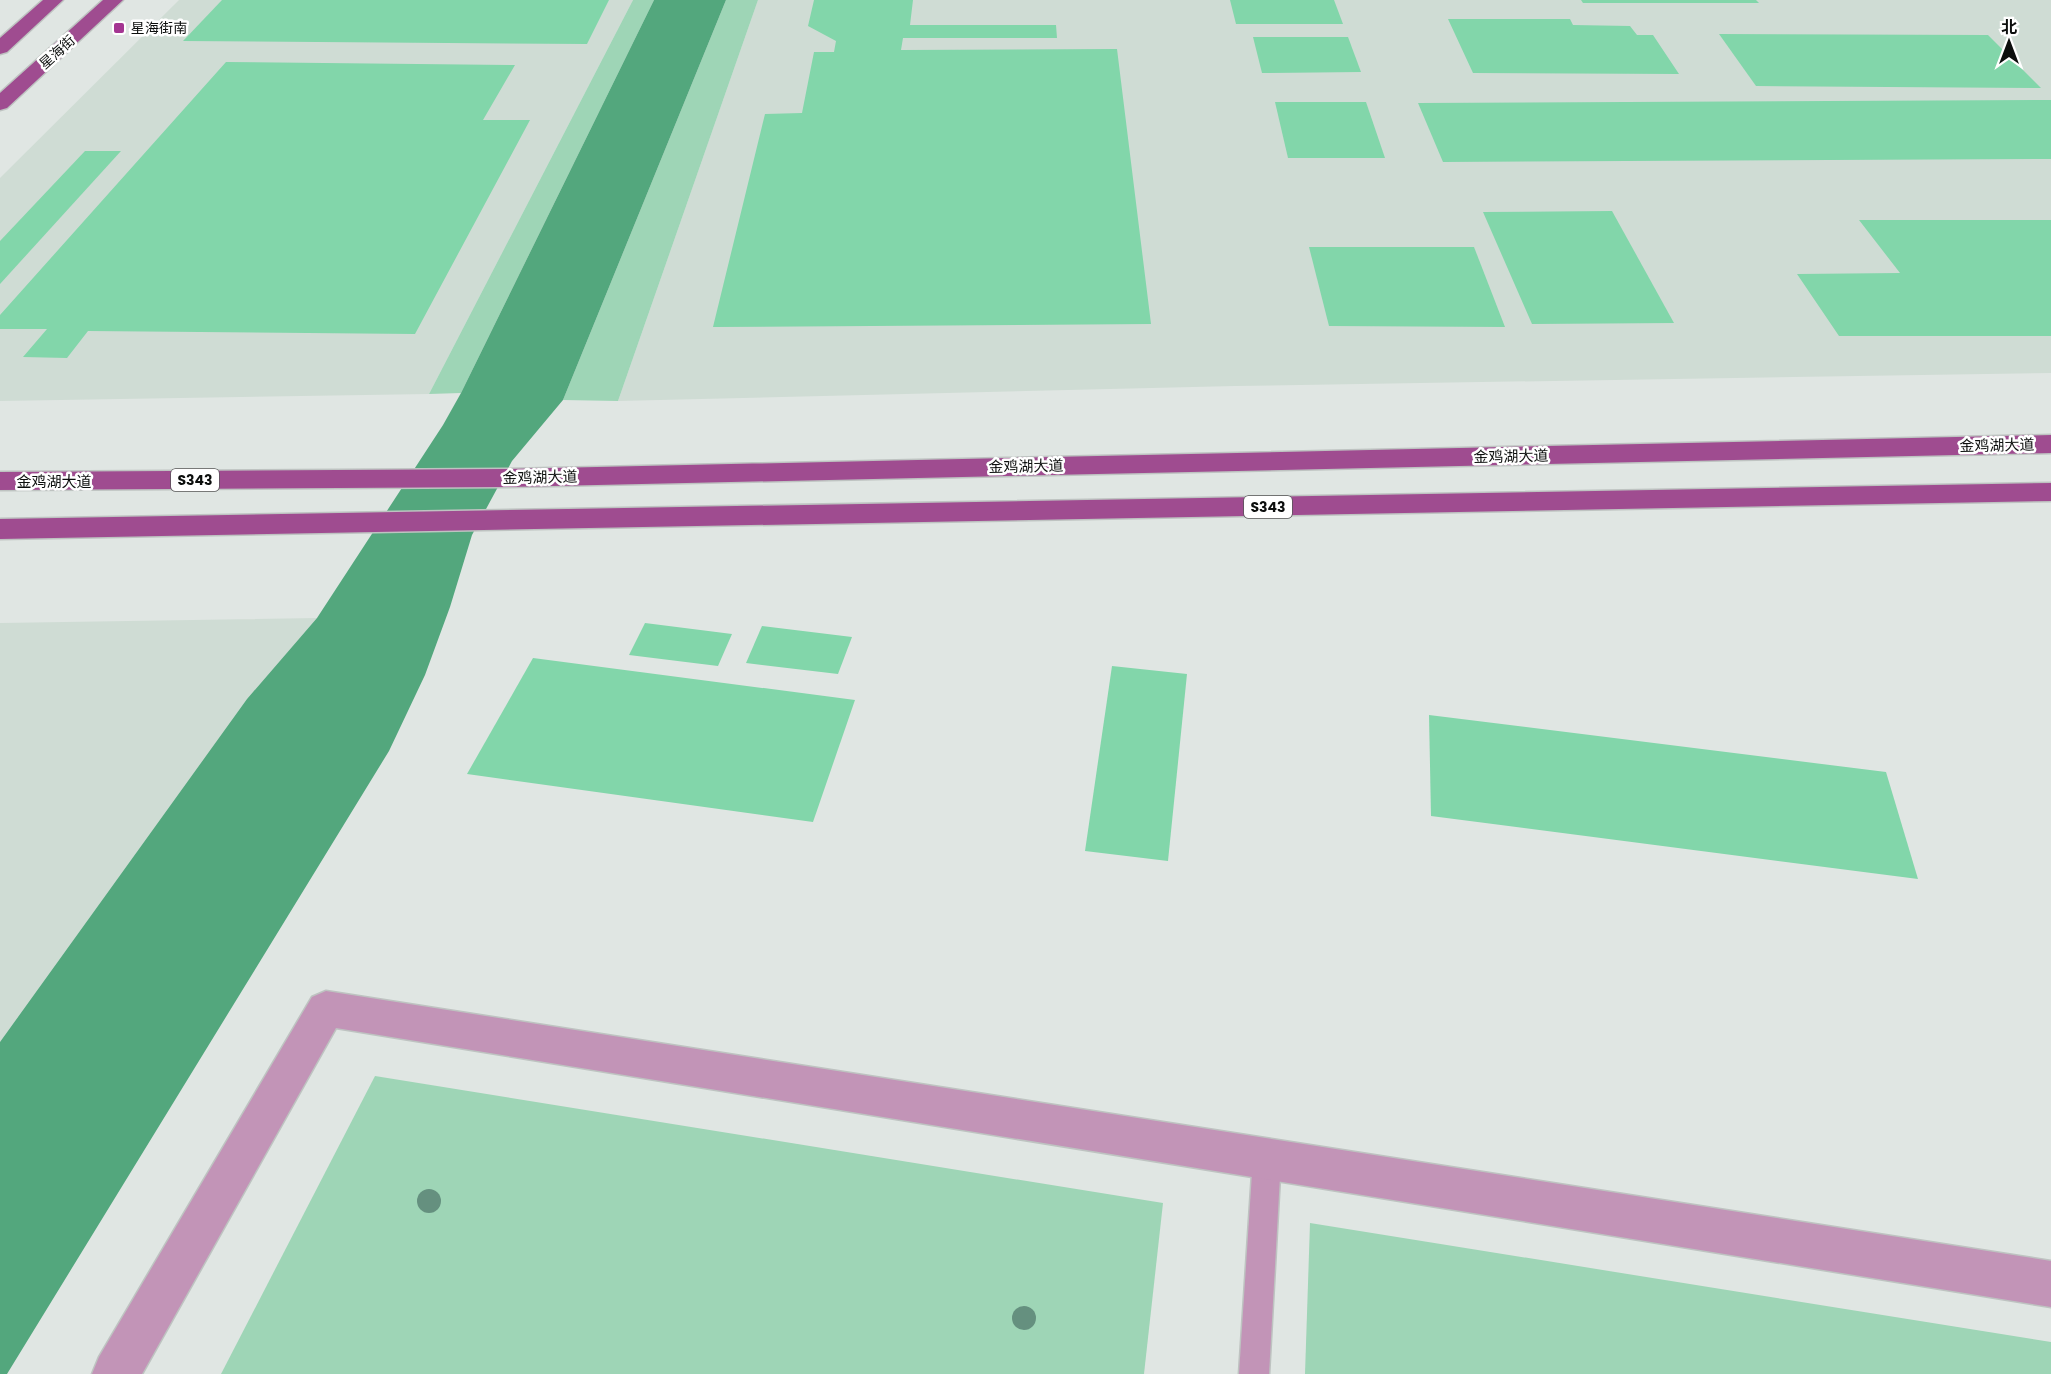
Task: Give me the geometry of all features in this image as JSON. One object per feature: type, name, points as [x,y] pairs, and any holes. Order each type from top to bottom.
[{"type":"main road","points":[[0,48],[54,0]]},
{"type":"main road","name":"星海街","points":[[0,104],[114,0]]},
{"type":"main road","name":"金鸡湖大道","points":[[0,481],[507,478],[2051,444]]},
{"type":"main road","name":"S343","points":[[0,529],[2051,492]]},
{"type":"street","points":[[116,1374],[326,1009],[2051,1284]]},
{"type":"lane","points":[[1254,1374],[1267,1158]]},
{"type":"shaded area","points":[[179,0],[633,0],[429,394],[0,401],[0,178]]},
{"type":"shaded area","points":[[633,0],[654,0],[461,393],[429,394]]},
{"type":"shaded area","points":[[654,0],[726,0],[563,400],[512,461],[472,535],[450,607],[425,675],[389,751],[7,1374],[0,1374],[0,1042],[247,699],[317,618],[443,425],[461,393]]},
{"type":"shaded area","points":[[726,0],[758,0],[618,401],[563,400]]},
{"type":"shaded area","points":[[758,0],[2051,0],[2051,373],[1235,386],[618,401]]},
{"type":"shaded area","points":[[317,618],[247,699],[0,1042],[0,623]]},
{"type":"shaded area","points":[[375,1076],[1163,1203],[1144,1374],[221,1374]]},
{"type":"shaded area","points":[[1310,1223],[2051,1342],[2051,1374],[1305,1374]]},
{"type":"building","points":[[222,0],[609,0],[587,44],[183,41]]},
{"type":"building","points":[[814,0],[913,0],[910,25],[1056,25],[1057,38],[903,38],[901,50],[1117,49],[1151,324],[713,327],[765,114],[802,113],[814,52],[834,52],[836,41],[808,26]]},
{"type":"building","points":[[1230,0],[1334,0],[1343,24],[1236,24]]},
{"type":"building","points":[[1581,0],[1756,0],[1759,3],[1583,3]]},
{"type":"building","points":[[1448,19],[1570,19],[1573,25],[1630,26],[1637,35],[1653,35],[1679,74],[1473,73]]},
{"type":"building","points":[[1719,34],[1988,35],[2041,88],[1756,86]]},
{"type":"building","points":[[1253,37],[1348,37],[1361,72],[1262,73]]},
{"type":"building","points":[[226,62],[515,65],[483,120],[530,120],[415,334],[88,331],[67,358],[23,357],[47,329],[0,329],[0,315]]},
{"type":"building","points":[[2051,100],[2051,159],[1443,162],[1418,103]]},
{"type":"building","points":[[1275,102],[1366,102],[1385,158],[1288,158]]},
{"type":"building","points":[[85,151],[121,151],[0,284],[0,241]]},
{"type":"building","points":[[1612,211],[1674,323],[1532,324],[1483,212]]},
{"type":"building","points":[[1859,220],[2051,220],[2051,336],[1839,336],[1797,274],[1900,273]]},
{"type":"building","points":[[1309,247],[1474,247],[1505,327],[1329,326]]},
{"type":"building","points":[[645,623],[732,634],[718,666],[629,655]]},
{"type":"building","points":[[762,626],[852,637],[838,674],[746,663]]},
{"type":"building","points":[[533,658],[855,700],[813,822],[467,774]]},
{"type":"building","points":[[1112,666],[1187,674],[1168,861],[1085,851]]},
{"type":"building","points":[[1429,715],[1886,772],[1918,879],[1431,816]]},
{"type":"place","name":"星海街南","points":[[119,28]]}]
